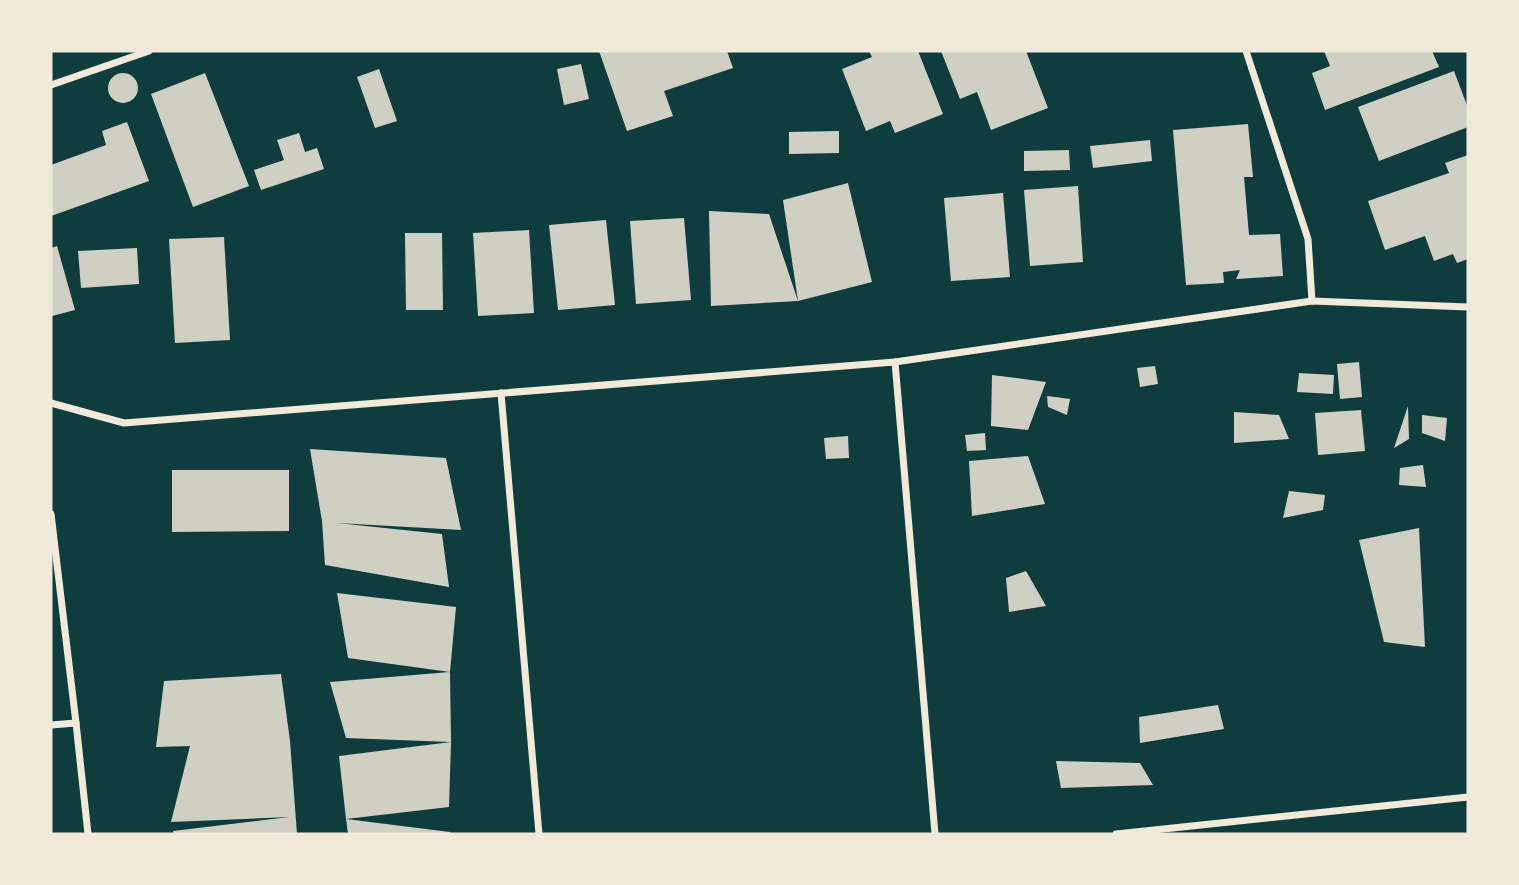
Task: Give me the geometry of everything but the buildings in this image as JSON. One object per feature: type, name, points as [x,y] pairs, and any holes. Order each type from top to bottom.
[{"type":"street","points":[[51,85],[149,51]]},
{"type":"street","points":[[1246,51],[1308,239],[1312,301]]},
{"type":"street","points":[[51,403],[124,423],[895,362],[1312,301],[1468,307]]},
{"type":"street","points":[[895,362],[935,834]]},
{"type":"street","points":[[501,393],[540,834]]},
{"type":"street","points":[[51,514],[88,834]]},
{"type":"street","points":[[51,725],[76,723]]},
{"type":"street","points":[[1116,834],[1468,797]]}]
